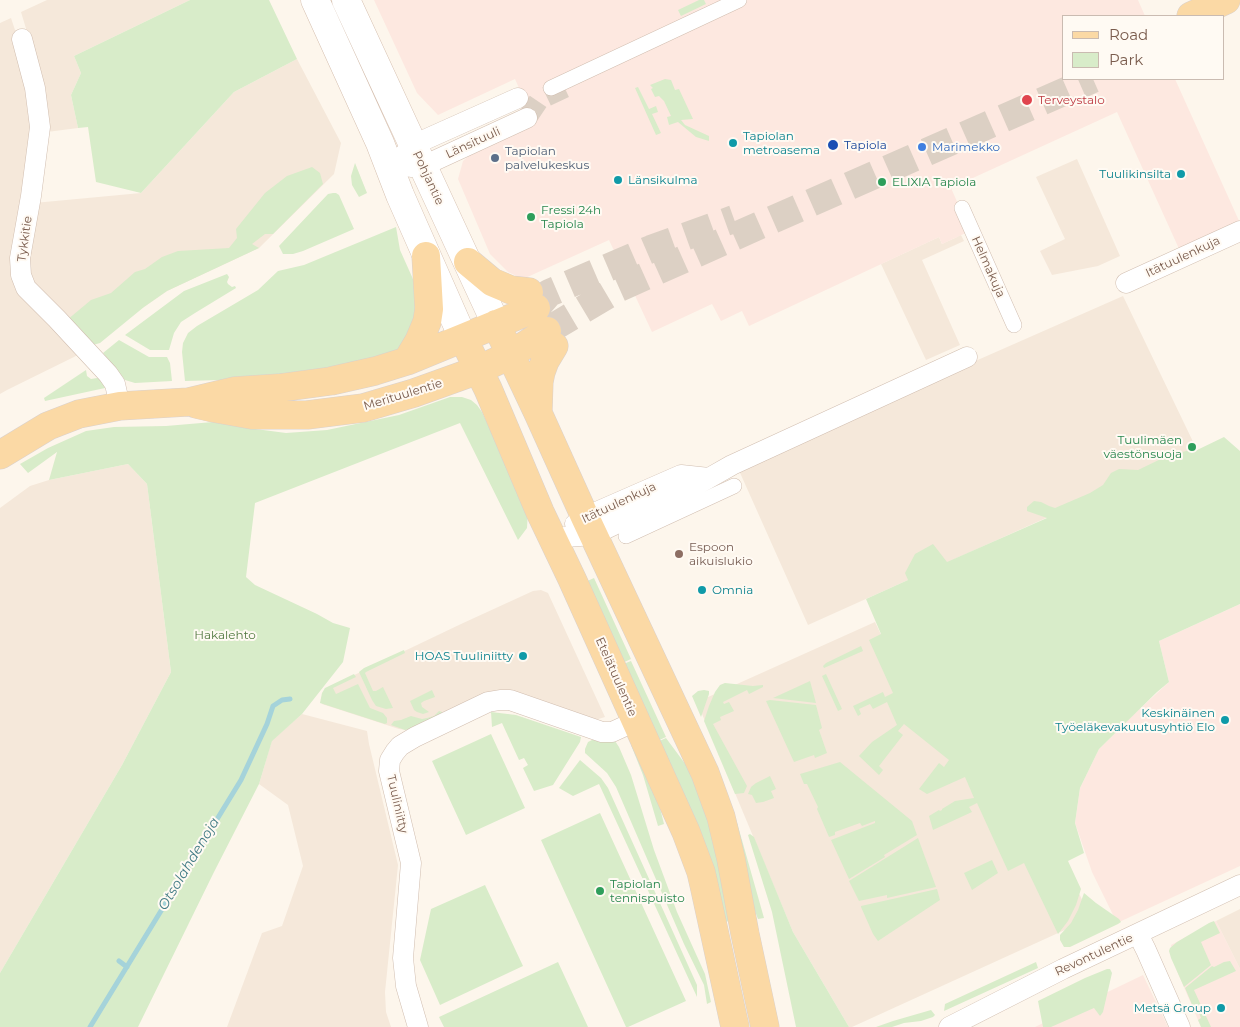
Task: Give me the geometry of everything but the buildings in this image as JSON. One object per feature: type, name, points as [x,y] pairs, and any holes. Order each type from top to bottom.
[{"type":"main road","points":[[315,0],[380,143],[389,170],[463,338]]},
{"type":"main road","name":"Pohjantie","points":[[346,0],[510,355]]},
{"type":"main road","points":[[1192,15],[1226,0]]},
{"type":"main road","points":[[1225,20],[1240,12]]},
{"type":"main road","points":[[407,362],[420,341],[427,322],[429,309],[426,256]]},
{"type":"main road","points":[[468,262],[492,282],[510,290],[542,319],[546,360],[541,372],[538,413]]},
{"type":"main road","name":"Merituulentie","points":[[188,402],[252,415],[307,415],[363,408],[414,393],[478,370],[510,355],[542,319]]},
{"type":"main road","name":"Merituulentie","points":[[0,455],[48,426],[94,410],[120,406],[188,402],[234,391],[279,388],[331,381],[407,362],[496,324],[542,319]]},
{"type":"main road","name":"Etelätuulentie","points":[[463,338],[686,832],[701,872],[735,1027]]},
{"type":"main road","points":[[510,355],[705,774],[721,818],[731,859],[765,1027]]},
{"type":"street","points":[[551,88],[739,0]]},
{"type":"street","name":"Tykkitie","points":[[22,39],[35,88],[40,127],[31,196],[20,258],[21,275],[26,288],[108,374],[115,384],[120,406]]},
{"type":"street","name":"Länsituuli","points":[[389,170],[418,156],[518,98]]},
{"type":"street","name":"Länsituuli","points":[[418,156],[526,118]]},
{"type":"street","name":"Helmakuja","points":[[962,208],[1014,325]]},
{"type":"street","name":"Itätuulenkuja","points":[[1126,283],[1240,231]]},
{"type":"street","name":"Itätuulenkuja","points":[[552,538],[589,526],[681,475],[709,478],[732,465],[967,357]]},
{"type":"street","points":[[626,536],[734,486]]},
{"type":"street","name":"Tuuliniitty","points":[[418,1027],[406,986],[402,958],[411,863],[389,771],[390,760],[395,752],[400,746],[415,737],[488,702],[500,700],[510,700],[602,732],[612,732],[636,721]]},
{"type":"street","name":"Revontulentie","points":[[949,1027],[1063,969],[1240,885]]},
{"type":"street","points":[[1138,934],[1180,1027]]},
{"type":"shaded area","points":[[47,0],[190,0],[74,56],[81,73],[71,95],[78,128],[47,132],[43,85],[21,12]]},
{"type":"shaded area","points":[[374,0],[1138,0],[1145,15],[1062,15],[1062,80],[1175,80],[1240,223],[1180,251],[1117,112],[951,188],[970,231],[942,244],[939,237],[749,326],[742,311],[721,321],[712,304],[652,332],[609,240],[523,279],[508,272],[490,254],[458,179],[463,161],[476,150],[534,122],[515,79],[438,115],[417,93]]},
{"type":"shaded area","points":[[11,18],[20,45],[35,130],[14,264],[80,354],[0,394],[0,23]]},
{"type":"shaded area","points":[[297,59],[341,143],[334,174],[259,248],[167,291],[144,307],[85,339],[29,283],[26,262],[34,203],[141,193],[234,92]]},
{"type":"shaded area","points":[[1077,159],[1120,256],[1098,266],[1052,275],[1040,251],[1065,239],[1036,177]]},
{"type":"shaded area","points":[[961,235],[964,241],[922,260],[960,345],[926,360],[881,264],[939,237],[942,244]]},
{"type":"shaded area","points":[[1123,296],[1197,450],[808,625],[737,466]]},
{"type":"shaded area","points":[[128,464],[147,484],[171,672],[122,765],[0,973],[0,508],[30,486],[49,480]]},
{"type":"shaded area","points":[[541,590],[548,593],[605,717],[592,721],[520,698],[406,730],[322,704],[325,689],[533,591]]},
{"type":"shaded area","points":[[1240,604],[1240,866],[1117,923],[1092,872],[1075,823],[1080,788],[1099,749],[1169,682],[1159,641]]},
{"type":"shaded area","points":[[875,622],[929,734],[1010,751],[1091,918],[849,1027],[793,932],[697,702]]},
{"type":"shaded area","points":[[302,714],[367,731],[398,865],[385,992],[386,1012],[391,1027],[227,1027],[262,933],[282,926],[303,866],[288,805],[259,784],[272,740]]},
{"type":"shaded area","points":[[1240,909],[1240,969],[1216,921]]},
{"type":"shaded area","points":[[1216,921],[1240,969],[1240,1027],[1201,1027],[1177,971],[1172,954],[1171,945]]},
{"type":"shaded area","points":[[1143,975],[1168,1027],[1035,1027]]},
{"type":"green space","points":[[190,0],[269,0],[297,59],[234,92],[141,193],[96,182],[88,127],[78,128],[71,95],[81,73],[74,56]]},
{"type":"green space","points":[[699,0],[704,0],[706,4],[681,16],[678,10]]},
{"type":"green space","points":[[665,79],[671,80],[675,90],[679,89],[693,119],[681,120],[685,125],[709,136],[709,141],[696,137],[678,122],[669,125],[667,117],[671,116],[664,101],[659,96],[655,97],[651,89],[653,88],[650,85]]},
{"type":"green space","points":[[638,87],[649,109],[656,106],[658,112],[652,114],[661,133],[656,135],[635,88]]},
{"type":"green space","points":[[355,163],[367,193],[359,197],[352,185],[351,176]]},
{"type":"green space","points":[[312,167],[320,173],[323,184],[273,234],[265,234],[252,244],[259,248],[167,291],[100,343],[93,345],[67,320],[91,300],[111,293],[135,272],[145,269],[162,257],[178,251],[229,248],[237,238],[236,229],[265,193],[287,176]]},
{"type":"green space","points":[[336,193],[339,195],[354,229],[303,251],[283,254],[279,246],[328,194]]},
{"type":"green space","points":[[396,227],[400,250],[417,288],[418,324],[395,353],[291,378],[185,381],[183,343],[188,333],[197,326],[258,290],[278,271],[304,265]]},
{"type":"green space","points":[[227,274],[229,277],[228,284],[236,288],[181,322],[174,333],[169,350],[150,350],[125,335],[184,291]]},
{"type":"green space","points":[[119,340],[149,357],[167,357],[170,363],[172,381],[135,383],[125,380],[103,353]]},
{"type":"green space","points":[[86,370],[87,376],[91,379],[103,377],[105,388],[45,401],[44,398]]},
{"type":"green space","name":"Hakalehto","points":[[450,397],[462,397],[471,400],[482,412],[528,510],[527,528],[518,540],[460,423],[255,503],[246,577],[255,585],[333,623],[350,628],[343,662],[302,714],[272,741],[259,784],[138,1027],[0,1027],[0,973],[122,765],[171,672],[147,484],[128,464],[49,480],[57,452],[28,473],[20,464],[48,448],[86,431],[114,427],[166,426],[213,422],[286,433],[327,430],[399,415]]},
{"type":"green space","points":[[1224,437],[1240,451],[1240,604],[1159,641],[1169,682],[1099,749],[1080,788],[1075,823],[1084,853],[1068,861],[1081,889],[1068,921],[1058,934],[1024,863],[1008,871],[977,803],[969,807],[972,812],[933,830],[929,816],[955,801],[974,798],[965,777],[927,794],[919,789],[939,763],[944,767],[949,760],[904,724],[898,731],[903,735],[879,766],[883,770],[879,775],[859,756],[872,742],[897,725],[887,702],[873,709],[870,704],[859,709],[861,714],[858,716],[853,706],[883,692],[885,697],[893,693],[869,640],[881,634],[866,599],[908,580],[905,573],[915,554],[933,544],[947,562],[1047,518],[1027,511],[1027,507],[1034,501],[1055,508],[1090,493],[1103,485],[1111,473],[1119,469],[1138,470],[1167,456],[1190,450],[1195,451]]},
{"type":"green space","points":[[594,578],[631,659],[620,664],[583,583]]},
{"type":"green space","points":[[861,646],[863,651],[824,668],[823,666],[826,663]]},
{"type":"green space","points":[[404,650],[405,653],[365,673],[373,691],[383,687],[393,708],[386,709],[376,706],[359,672]]},
{"type":"green space","points":[[631,661],[666,737],[655,742],[621,665]]},
{"type":"green space","points":[[354,674],[356,677],[333,688],[336,694],[358,684],[370,708],[383,713],[387,718],[387,723],[385,724],[320,703],[325,688]]},
{"type":"green space","points":[[826,674],[842,709],[838,711],[822,676]]},
{"type":"green space","points":[[810,681],[816,703],[773,698]]},
{"type":"green space","points":[[725,683],[753,686],[763,685],[763,687],[749,694],[747,690],[723,702],[724,704],[729,702],[734,711],[720,717],[721,720],[713,724],[747,786],[744,793],[735,794],[704,721],[715,692],[720,685]]},
{"type":"green space","points":[[432,690],[435,697],[421,703],[422,707],[429,712],[423,714],[414,710],[410,701]]},
{"type":"green space","points":[[698,691],[709,691],[709,694],[701,717],[692,696]]},
{"type":"green space","points":[[766,701],[816,705],[822,728],[819,730],[827,753],[815,758],[814,755],[794,762]]},
{"type":"green space","points":[[439,711],[442,712],[442,715],[413,728],[405,730],[391,725],[394,721],[411,716],[422,719],[434,716]]},
{"type":"green space","points":[[491,712],[516,715],[581,737],[580,742],[553,785],[534,791],[523,768],[528,765],[524,758],[519,760],[502,723],[492,727]]},
{"type":"green space","points":[[491,734],[525,808],[466,835],[432,761]]},
{"type":"green space","points":[[666,738],[689,769],[703,800],[734,920],[725,922],[655,743]]},
{"type":"green space","points":[[592,740],[615,741],[619,747],[631,775],[654,850],[677,912],[705,974],[711,1002],[707,1004],[704,985],[684,944],[616,787],[607,773],[585,753],[588,742]]},
{"type":"green space","points":[[635,744],[657,796],[664,824],[658,826],[643,775],[631,745]]},
{"type":"green space","points":[[580,760],[601,778],[608,788],[697,985],[697,997],[599,784],[573,796],[559,788]]},
{"type":"green space","points":[[840,762],[912,821],[917,835],[849,879],[831,840],[875,823],[875,821],[862,826],[860,823],[835,832],[835,835],[829,837],[817,809],[818,807],[800,774]]},
{"type":"green space","points":[[770,776],[776,789],[771,791],[774,798],[756,803],[752,795],[748,794],[751,787]]},
{"type":"green space","points":[[600,813],[686,1001],[628,1027],[626,1027],[541,840]]},
{"type":"green space","points":[[736,819],[764,918],[758,919],[751,901]]},
{"type":"green space","points":[[750,834],[754,837],[793,932],[849,1027],[796,1027],[772,912],[748,835]]},
{"type":"green space","points":[[918,838],[936,887],[887,898],[887,895],[859,901],[849,881]]},
{"type":"green space","points":[[992,860],[998,873],[972,890],[964,873]]},
{"type":"green space","points":[[485,885],[523,966],[440,1005],[420,960],[431,909]]},
{"type":"green space","points":[[937,889],[940,900],[878,941],[861,906]]},
{"type":"green space","points":[[1084,893],[1121,922],[1070,947],[1064,947],[1060,940],[1060,935],[1071,923]]},
{"type":"green space","points":[[1214,921],[1220,933],[1201,942],[1211,965],[1184,987],[1171,958],[1170,948]]},
{"type":"green space","points":[[1230,961],[1236,971],[1194,990],[1211,1027],[1201,1027],[1198,1020],[1201,1018],[1199,1013],[1196,1014],[1185,988],[1212,966]]},
{"type":"green space","points":[[558,962],[588,1027],[444,1027],[439,1017]]},
{"type":"green space","points":[[1036,962],[1038,968],[944,1011],[945,1004]]},
{"type":"green space","points":[[1110,969],[1112,973],[1103,1012],[1100,1016],[1094,1008],[1051,1027],[1043,1027],[1038,1001]]},
{"type":"green space","points":[[931,1010],[935,1015],[921,1021],[892,1027],[876,1027],[893,1021]]},
{"type":"waterway","name":"Otsolahdenoja","points":[[90,1027],[241,780],[267,724],[273,706],[282,700],[290,699]]},
{"type":"waterway","points":[[119,961],[127,967]]},
{"type":"tunnel","points":[[547,331],[619,288],[1091,80]]},
{"type":"tunnel","points":[[527,118],[539,100],[573,84]]},
{"type":"tunnel","points":[[536,308],[549,293],[651,249],[734,219]]},
{"type":"place","name":"Terveystalo","points":[[1027,100]]},
{"type":"place","name":"Tapiolan metroasema","points":[[733,143]]},
{"type":"place","name":"Tapiola","points":[[833,145]]},
{"type":"place","name":"Marimekko","points":[[922,147]]},
{"type":"place","name":"Tapiolan palvelukeskus","points":[[495,158]]},
{"type":"place","name":"Tuulikinsilta","points":[[1181,174]]},
{"type":"place","name":"Länsikulma","points":[[618,180]]},
{"type":"place","name":"ELIXIA Tapiola","points":[[882,182]]},
{"type":"place","name":"Fressi 24h Tapiola","points":[[531,217]]},
{"type":"place","name":"Tuulimäen väestönsuoja","points":[[1192,447]]},
{"type":"place","name":"Espoon aikuislukio","points":[[679,554]]},
{"type":"place","name":"Omnia","points":[[702,590]]},
{"type":"place","name":"HOAS Tuuliniitty","points":[[523,656]]},
{"type":"place","name":"Keskinäinen Työeläkevakuutusyhtiö Elo","points":[[1225,720]]},
{"type":"place","name":"Tapiolan tennispuisto","points":[[600,891]]},
{"type":"place","name":"Metsä Group","points":[[1221,1008]]}]
